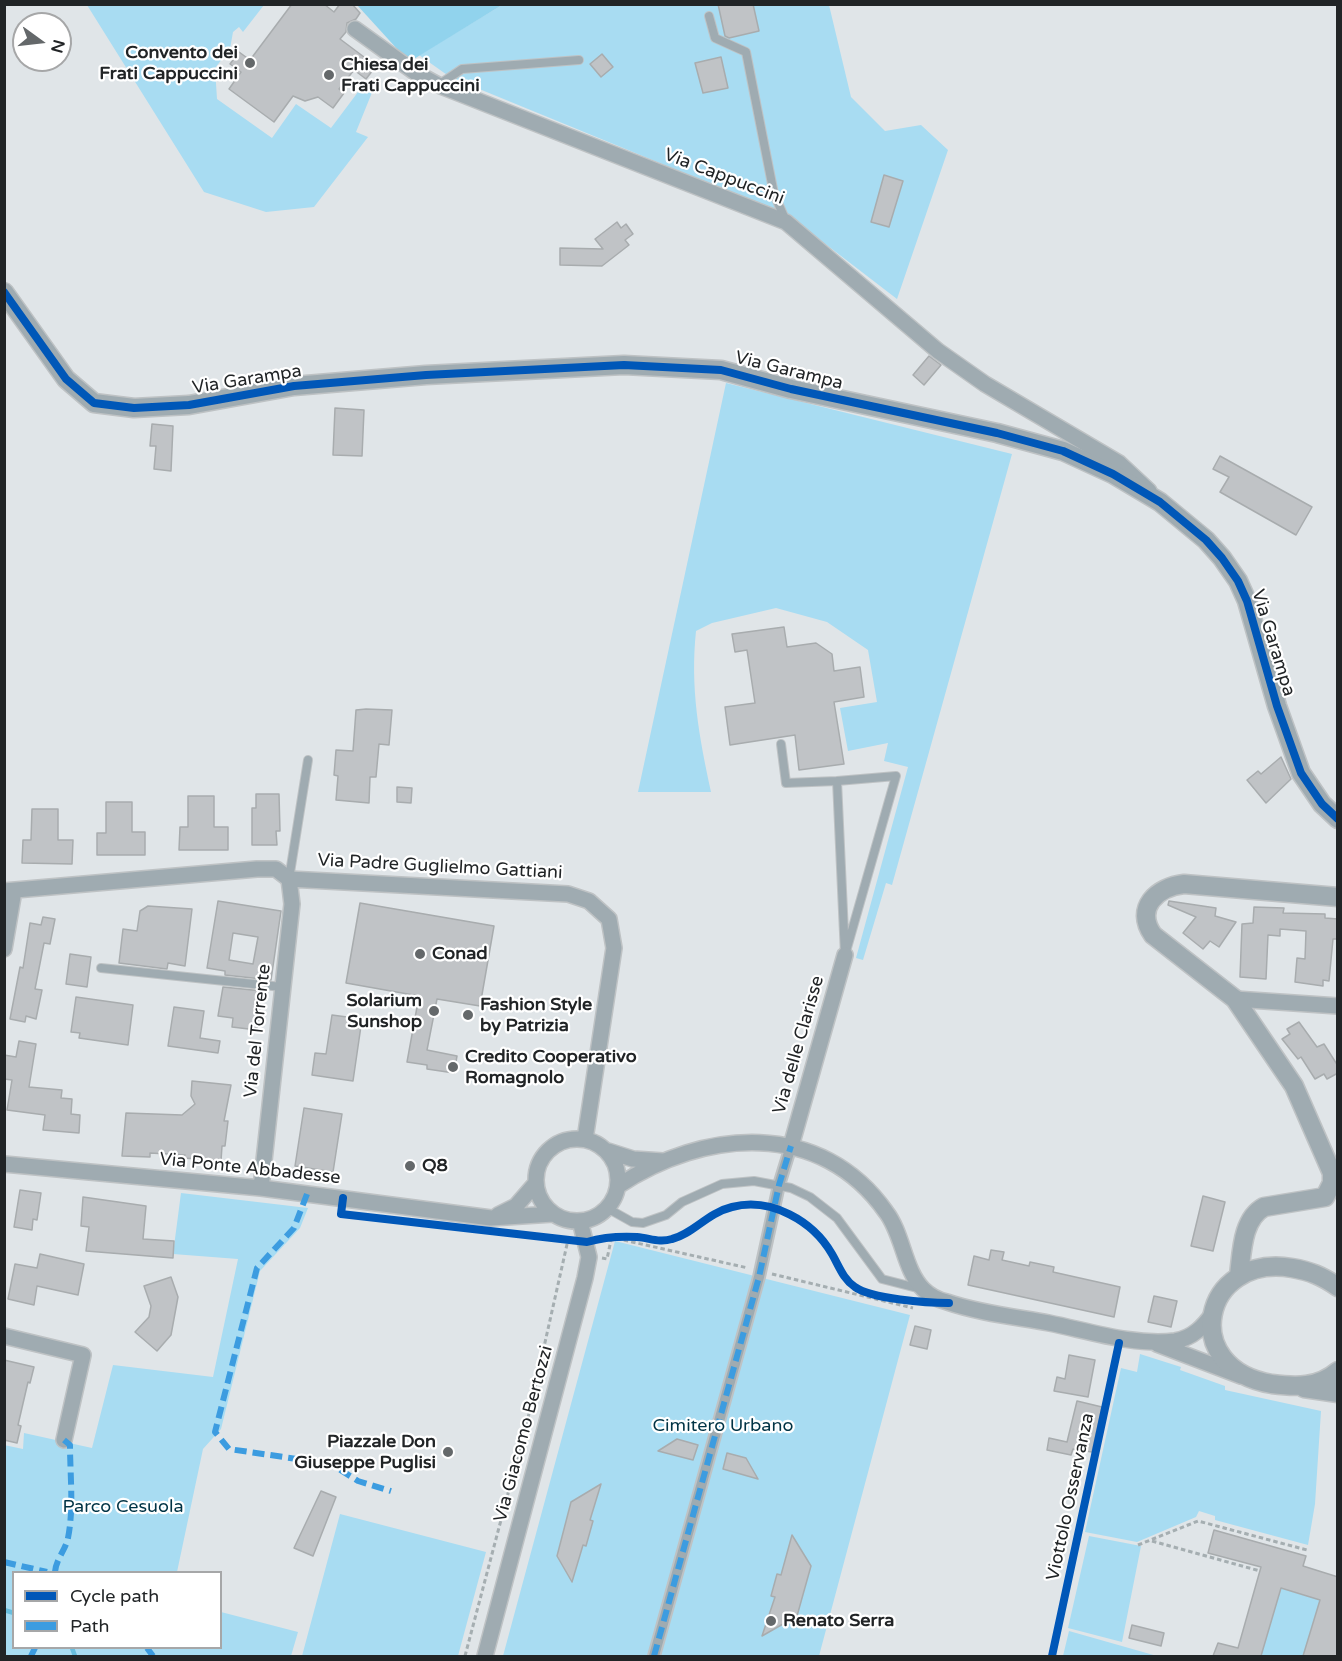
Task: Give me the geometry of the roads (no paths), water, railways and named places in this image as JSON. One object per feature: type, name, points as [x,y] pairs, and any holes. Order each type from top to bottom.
[{"type":"street","name":"Via Cappuccini","points":[[355,29],[436,87],[786,222],[938,351],[985,384],[1119,463],[1160,502]]},
{"type":"street","name":"Via Garampa","points":[[4,292],[66,379],[94,403],[134,408],[189,405],[294,386],[624,365],[722,370],[791,389],[997,433],[1063,451],[1113,474],[1160,502],[1206,540],[1238,581],[1247,601],[1277,706],[1301,773],[1322,804],[1338,819]]},
{"type":"street","points":[[4,950],[10,891],[257,869],[276,869],[289,879]]},
{"type":"street","name":"Via del Torrente","points":[[261,1188],[292,904],[289,879]]},
{"type":"street","name":"Via Padre Guglielmo Gattiani","points":[[289,879],[568,894],[589,901],[609,919],[614,948],[585,1139]]},
{"type":"street","points":[[1239,1275],[1246,1230],[1257,1211],[1264,1207],[1331,1195],[1332,1173],[1294,1086],[1235,999],[1153,935],[1146,918],[1147,908],[1162,889],[1184,884],[1338,897]]},
{"type":"street","name":"Via delle Clarisse","points":[[791,1146],[845,955]]},
{"type":"street","points":[[1235,999],[1338,1006]]},
{"type":"street","points":[[608,1151],[618,1174],[618,1186],[607,1208],[590,1219],[580,1221],[561,1218],[544,1205],[536,1183],[537,1170],[550,1149],[572,1138],[597,1143],[608,1151],[633,1159],[663,1161]]},
{"type":"street","points":[[618,1186],[663,1161],[730,1143],[754,1142],[791,1146],[825,1158],[872,1192],[901,1239],[918,1300],[948,1303],[1152,1342],[1247,1378],[1338,1393]]},
{"type":"street","points":[[654,1656],[760,1274],[778,1185],[791,1146]]},
{"type":"street","name":"Via Ponte Abbadesse","points":[[5,1165],[261,1188],[491,1218],[553,1214]]},
{"type":"street","points":[[491,1218],[516,1206],[536,1183]]},
{"type":"street","name":"Via Giacomo Bertozzi","points":[[485,1656],[581,1297],[588,1250],[580,1221]]},
{"type":"street","points":[[1152,1342],[1188,1338],[1214,1312],[1228,1284],[1239,1275],[1261,1266],[1338,1275]]},
{"type":"street","points":[[1313,1272],[1338,1287]]},
{"type":"street","points":[[1214,1312],[1212,1334],[1221,1356],[1247,1378]]},
{"type":"street","points":[[4,1336],[83,1355],[64,1440]]},
{"type":"street","points":[[1317,1383],[1338,1371]]},
{"type":"street","points":[[1297,1386],[1317,1383],[1338,1384]]},
{"type":"lane","points":[[709,16],[715,38],[746,52],[774,194],[786,222]]},
{"type":"lane","points":[[436,87],[462,69],[579,60]]},
{"type":"lane","points":[[782,744],[786,783],[896,776],[845,955]]},
{"type":"lane","name":"Via del Torrente","points":[[289,879],[308,760]]},
{"type":"lane","points":[[837,781],[845,955]]},
{"type":"lane","points":[[101,968],[282,987]]},
{"type":"lane","points":[[607,1208],[632,1222],[643,1223],[666,1215],[682,1202],[722,1184],[741,1180],[778,1185],[810,1197],[837,1218],[882,1279],[910,1288],[918,1300]]},
{"type":"waterway","points":[[4,1610],[12,1612]]},
{"type":"waterway","points":[[72,1649],[75,1656]]},
{"type":"place","name":"Convento dei Frati Cappuccini","points":[[250,63]]},
{"type":"place","name":"Chiesa dei Frati Cappuccini","points":[[329,75]]},
{"type":"place","name":"Conad","points":[[420,954]]},
{"type":"place","name":"Solarium Sunshop","points":[[434,1011]]},
{"type":"place","name":"Fashion Style by Patrizia","points":[[468,1015]]},
{"type":"place","name":"Credito Cooperativo Romagnolo","points":[[453,1067]]},
{"type":"place","name":"Q8","points":[[410,1166]]},
{"type":"place","name":"Piazzale Don Giuseppe Puglisi","points":[[448,1452]]},
{"type":"place","name":"Renato Serra","points":[[771,1621]]},
{"type":"park label","name":"Cimitero Urbano","points":[[723,1426]]},
{"type":"park label","name":"Parco Cesuola","points":[[123,1507]]}]
